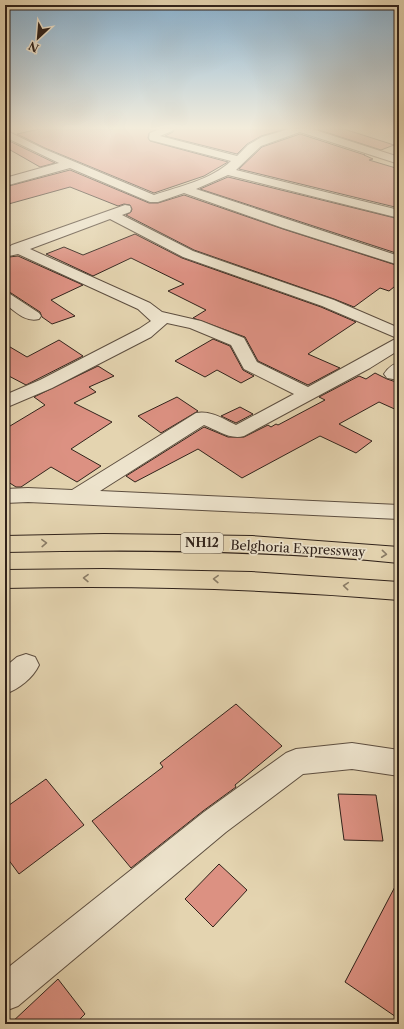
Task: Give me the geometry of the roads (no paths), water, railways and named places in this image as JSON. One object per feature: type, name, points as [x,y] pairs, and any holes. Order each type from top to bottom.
[{"type":"highway","name":"Belghoria Expressway","points":[[5,544],[59,542],[209,543],[344,550],[399,555]]},
{"type":"highway","points":[[5,579],[71,577],[214,579],[399,591]]},
{"type":"street","points":[[5,182],[23,177]]},
{"type":"street","points":[[101,177],[154,199]]},
{"type":"street","points":[[11,251],[184,189],[212,177]]},
{"type":"street","points":[[251,177],[398,213]]},
{"type":"street","points":[[184,189],[399,261]]},
{"type":"street","points":[[111,214],[188,254],[328,303],[399,334]]},
{"type":"street","points":[[11,251],[144,306],[157,316],[195,324],[238,342],[250,365],[308,394]]},
{"type":"street","points":[[5,297],[33,316]]},
{"type":"street","points":[[5,402],[46,384],[145,333],[160,322],[157,316]]},
{"type":"street","points":[[76,497],[203,417],[237,432],[364,364],[399,343]]},
{"type":"street","points":[[399,368],[393,374],[399,375]]},
{"type":"street","points":[[5,496],[28,495],[399,512]]},
{"type":"street","points":[[5,683],[26,664]]},
{"type":"street","points":[[5,993],[215,822],[296,762],[352,756],[399,763]]}]
